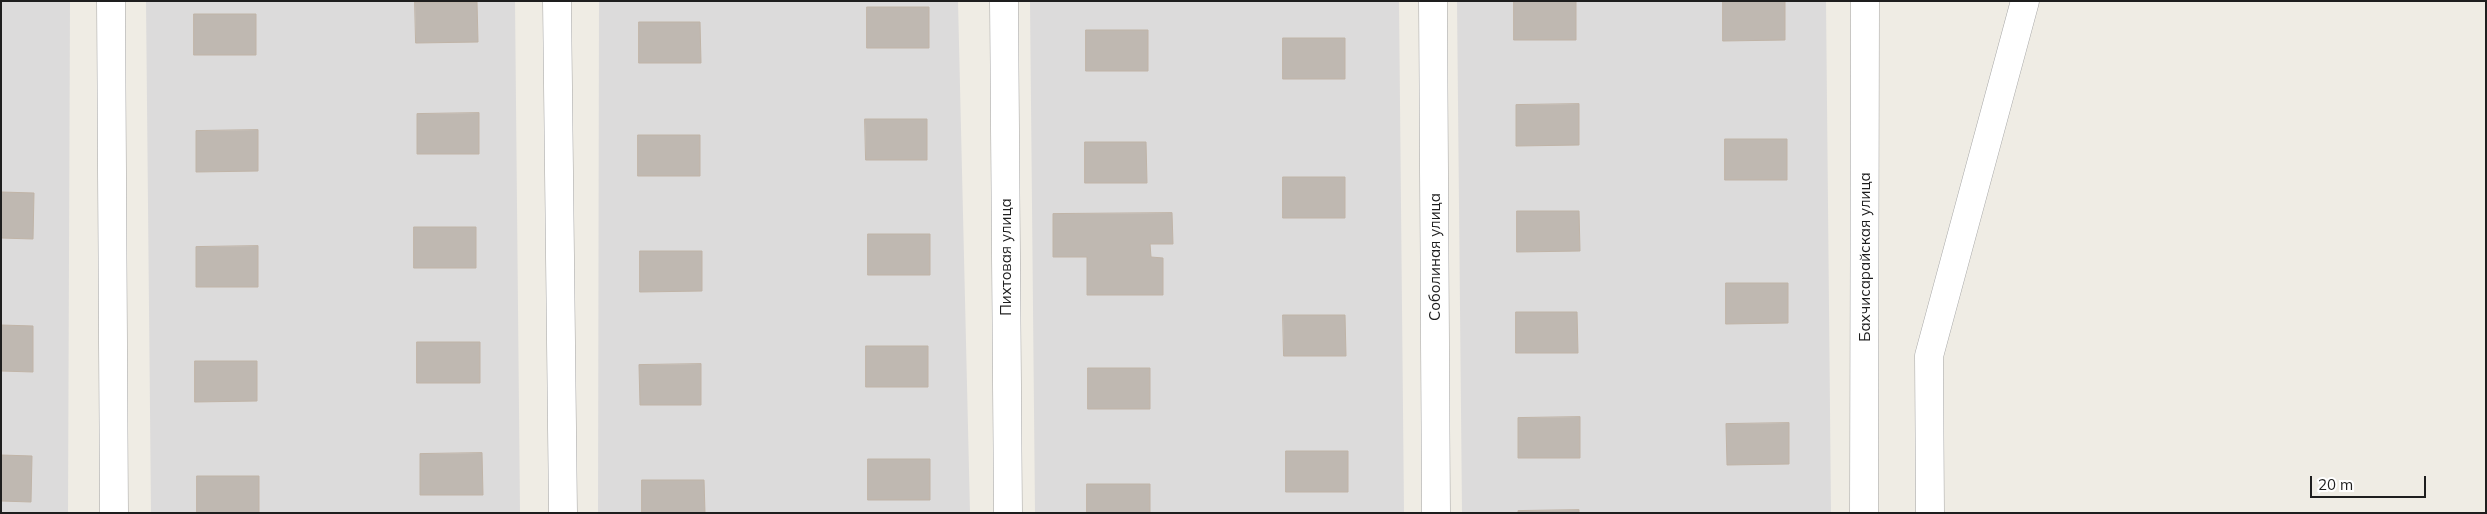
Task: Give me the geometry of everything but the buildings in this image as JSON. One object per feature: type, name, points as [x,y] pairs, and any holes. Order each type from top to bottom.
[{"type":"street","points":[[111,1],[114,513]]},
{"type":"street","points":[[557,1],[562,513]]},
{"type":"street","name":"Пихтовая улица","points":[[1004,1],[1008,513]]},
{"type":"street","name":"Соболиная улица","points":[[1433,1],[1436,513]]},
{"type":"street","name":"Бахчисарайская улица","points":[[1864,513],[1865,1]]},
{"type":"street","points":[[1930,513],[1929,356],[2025,1]]},
{"type":"shaded area","points":[[1,1],[70,1],[68,513],[1,513]]},
{"type":"shaded area","points":[[146,1],[515,1],[520,513],[151,513]]},
{"type":"shaded area","points":[[599,1],[958,1],[970,513],[598,513]]},
{"type":"shaded area","points":[[1030,1],[1399,1],[1404,513],[1035,513]]},
{"type":"shaded area","points":[[1457,1],[1826,1],[1831,513],[1462,513]]}]
